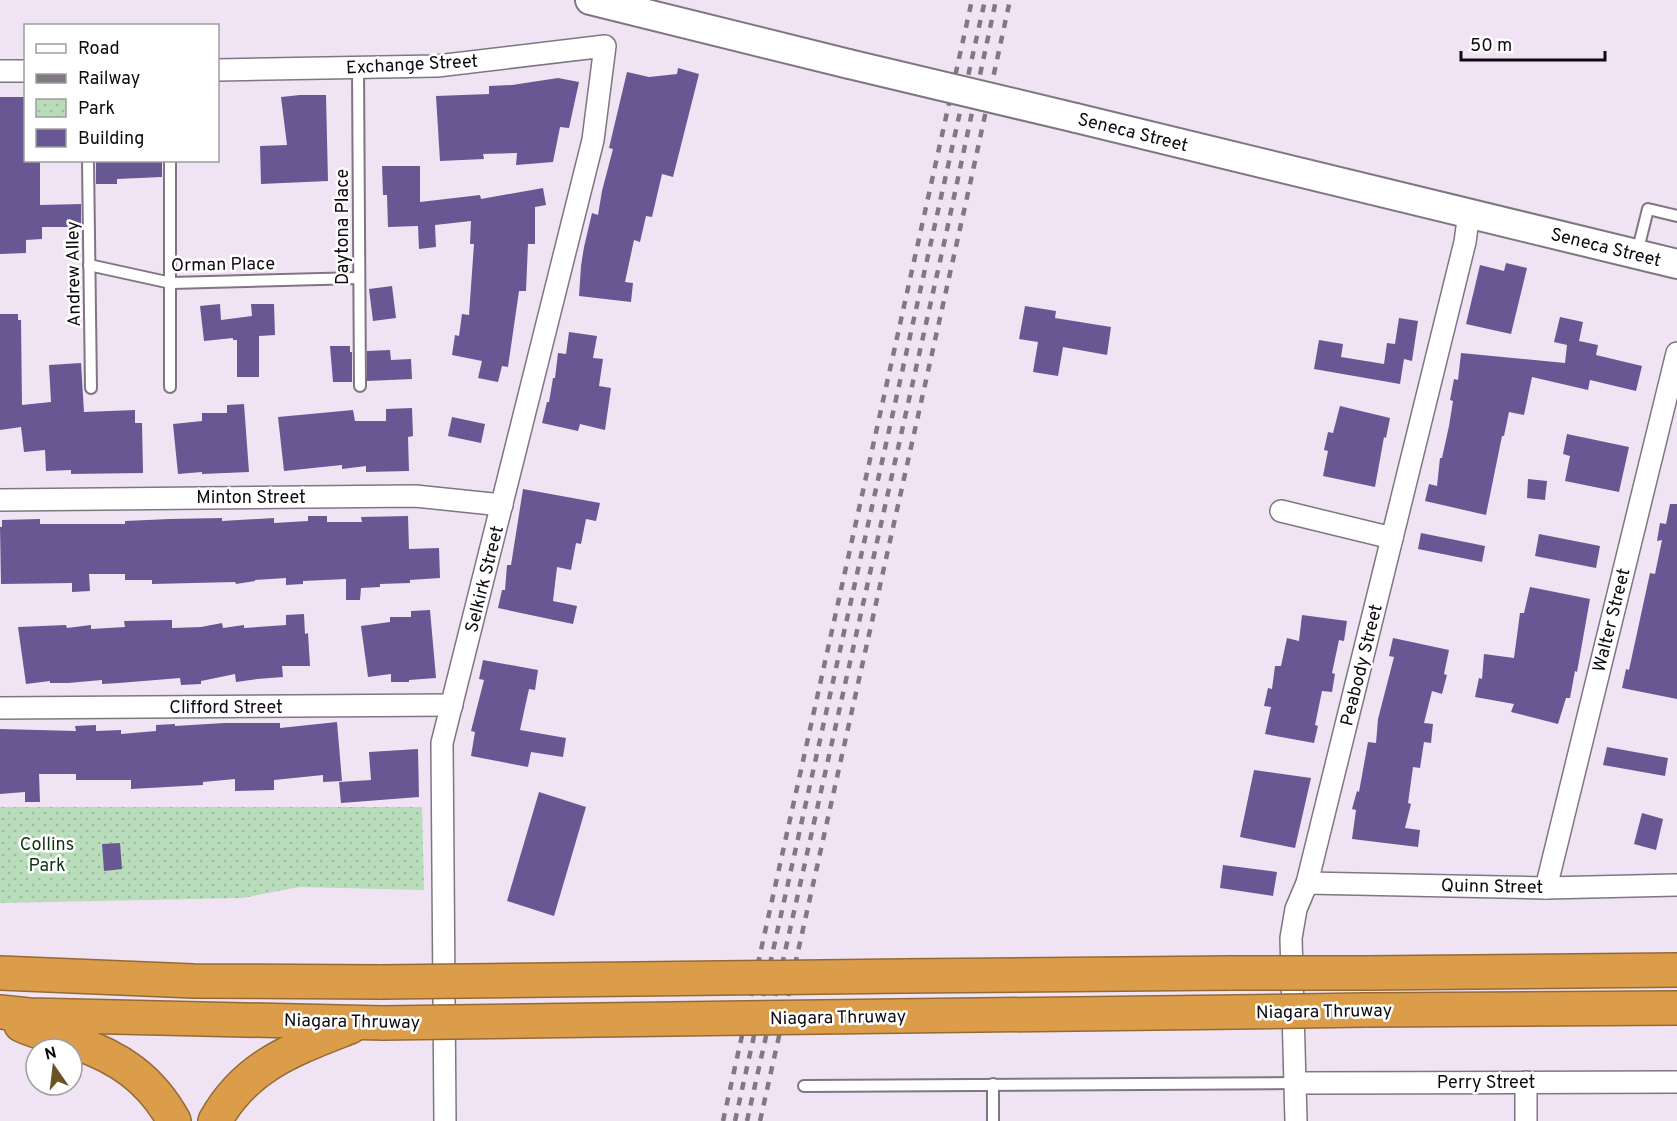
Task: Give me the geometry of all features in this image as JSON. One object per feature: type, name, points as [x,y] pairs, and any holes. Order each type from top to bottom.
[{"type":"highway","name":"Niagara Thruway","points":[[0,973],[193,981],[382,982],[1677,970]]},
{"type":"highway","name":"Niagara Thruway","points":[[14,1017],[373,1022],[1677,1008]]},
{"type":"highway","points":[[14,1017],[91,1048],[123,1065],[145,1081],[157,1094],[174,1121]]},
{"type":"highway","points":[[215,1121],[223,1106],[257,1070],[296,1049],[373,1022]]},
{"type":"main road","name":"Seneca Street","points":[[590,0],[1677,264]]},
{"type":"street","name":"Exchange Street","points":[[219,70],[437,66],[605,46]]},
{"type":"street","name":"Selkirk Street","points":[[445,1121],[442,743],[593,140],[605,46]]},
{"type":"street","points":[[0,71],[24,71]]},
{"type":"street","name":"Peabody Street","points":[[1296,1121],[1291,938],[1296,909],[1307,883],[1465,242],[1468,213]]},
{"type":"street","name":"Walter Street","points":[[1546,888],[1677,353]]},
{"type":"street","name":"Minton Street","points":[[0,500],[415,496],[502,505]]},
{"type":"street","points":[[1281,511],[1392,538]]},
{"type":"street","name":"Clifford Street","points":[[0,708],[452,705]]},
{"type":"street","name":"Quinn Street","points":[[1307,883],[1546,888],[1677,885]]},
{"type":"street","points":[[1526,1082],[1526,1121]]},
{"type":"street","name":"Perry Street","points":[[1296,1083],[1677,1082]]},
{"type":"lane","name":"Daytona Place","points":[[358,68],[360,386]]},
{"type":"lane","name":"Andrew Alley","points":[[88,162],[91,388]]},
{"type":"lane","points":[[170,162],[170,387]]},
{"type":"lane","points":[[1637,254],[1648,209],[1677,216]]},
{"type":"lane","name":"Orman Place","points":[[89,265],[171,283],[359,278]]},
{"type":"lane","points":[[804,1086],[1296,1083]]},
{"type":"lane","points":[[993,1084],[993,1121]]},
{"type":"green space","name":"Collins Park","points":[[0,807],[422,807],[424,890],[299,887],[243,898],[0,903]]},
{"type":"building","points":[[678,68],[699,74],[673,177],[662,174],[652,217],[646,216],[640,242],[634,240],[625,282],[633,283],[631,302],[579,296],[584,247],[592,213],[598,215],[613,149],[609,148],[627,72],[649,77],[677,74]]},
{"type":"building","points":[[558,78],[579,82],[569,128],[560,127],[553,162],[516,165],[517,153],[483,154],[484,159],[440,161],[436,96],[489,94],[489,86]]},
{"type":"building","points":[[326,95],[328,181],[261,184],[260,146],[287,145],[281,97]]},
{"type":"building","points":[[0,97],[24,97],[24,162],[40,162],[40,205],[81,204],[81,227],[42,227],[42,239],[26,240],[26,253],[0,254]]},
{"type":"building","points":[[96,162],[162,162],[162,177],[117,179],[117,184],[96,184]]},
{"type":"building","points":[[382,166],[420,166],[420,202],[480,195],[481,199],[543,188],[546,205],[535,207],[535,244],[528,244],[526,291],[519,291],[508,367],[502,366],[498,382],[478,378],[482,361],[452,355],[455,335],[459,336],[462,314],[469,315],[474,244],[470,244],[471,221],[435,225],[436,247],[419,249],[418,226],[388,227],[387,195],[383,195]]},
{"type":"building","points":[[1506,263],[1527,268],[1511,334],[1466,324],[1480,265],[1504,271]]},
{"type":"building","points":[[392,286],[396,318],[373,321],[369,289]]},
{"type":"building","points":[[220,304],[221,320],[252,316],[251,304],[274,304],[275,335],[259,336],[259,377],[237,377],[237,340],[233,338],[204,341],[200,306]]},
{"type":"building","points":[[1025,306],[1056,311],[1055,318],[1111,327],[1107,355],[1063,347],[1058,376],[1033,372],[1038,342],[1019,339]]},
{"type":"building","points":[[0,314],[18,314],[18,320],[21,320],[22,405],[51,402],[49,365],[81,363],[84,412],[135,410],[135,423],[142,423],[143,473],[71,474],[71,470],[46,471],[45,450],[24,452],[21,427],[0,430]]},
{"type":"building","points":[[1560,317],[1583,322],[1579,341],[1598,345],[1596,355],[1642,366],[1636,391],[1590,380],[1588,390],[1532,377],[1524,415],[1509,412],[1486,515],[1425,501],[1429,484],[1437,486],[1440,458],[1442,458],[1453,401],[1450,400],[1454,379],[1458,380],[1461,353],[1565,363],[1567,345],[1554,342]]},
{"type":"building","points":[[1399,318],[1418,321],[1412,361],[1404,359],[1400,384],[1314,369],[1319,340],[1343,344],[1341,357],[1384,364],[1387,343],[1395,344]]},
{"type":"building","points":[[569,332],[597,336],[593,358],[603,359],[599,386],[611,388],[605,430],[580,424],[578,431],[542,423],[547,402],[549,402],[553,378],[555,378],[558,353],[566,354]]},
{"type":"building","points":[[330,346],[350,346],[352,382],[333,382]]},
{"type":"building","points":[[390,350],[391,360],[411,359],[412,379],[367,381],[367,351]]},
{"type":"building","points":[[244,404],[249,472],[178,474],[173,424],[202,421],[202,413],[227,413],[227,405]]},
{"type":"building","points":[[1340,406],[1390,418],[1386,438],[1384,437],[1375,487],[1323,476],[1328,451],[1324,450],[1328,432],[1333,433]]},
{"type":"building","points":[[412,408],[413,436],[408,437],[409,471],[366,472],[366,466],[342,469],[342,465],[284,471],[278,417],[353,410],[355,421],[386,421],[386,409]]},
{"type":"building","points":[[452,417],[485,424],[481,443],[448,436]]},
{"type":"building","points":[[1567,434],[1629,447],[1619,492],[1565,481],[1570,456],[1563,454]]},
{"type":"building","points":[[1528,479],[1547,481],[1545,500],[1527,498]]},
{"type":"building","points":[[523,489],[600,503],[596,521],[586,519],[581,544],[576,543],[571,570],[557,567],[553,601],[577,606],[573,624],[498,608],[502,590],[505,590],[507,565],[511,565]]},
{"type":"building","points":[[1670,504],[1677,504],[1677,699],[1622,688],[1626,669],[1629,670],[1650,573],[1655,574],[1662,540],[1657,541],[1660,523],[1666,524]]},
{"type":"building","points":[[308,516],[327,516],[327,522],[362,522],[361,517],[408,516],[409,549],[439,548],[440,578],[361,588],[360,600],[346,600],[346,579],[303,581],[303,584],[286,585],[286,578],[236,584],[235,582],[152,584],[152,580],[125,580],[125,574],[89,574],[90,591],[72,592],[72,583],[1,584],[0,527],[2,527],[2,520],[40,519],[40,524],[125,524],[125,521],[170,519],[222,518],[222,521],[274,518],[274,523],[308,521]]},
{"type":"building","points":[[1421,533],[1485,546],[1482,562],[1418,549]]},
{"type":"building","points":[[1539,534],[1600,546],[1596,568],[1535,556]]},
{"type":"building","points":[[1530,587],[1590,599],[1577,672],[1575,671],[1570,698],[1566,698],[1558,724],[1511,712],[1514,704],[1475,697],[1479,678],[1482,679],[1484,654],[1514,658],[1520,613],[1524,613]]},
{"type":"building","points":[[430,610],[436,678],[391,682],[391,674],[368,677],[361,626],[390,622],[390,617],[411,617],[411,611]]},
{"type":"building","points":[[304,614],[310,666],[282,666],[283,677],[236,682],[235,674],[201,681],[201,684],[181,685],[180,678],[102,684],[102,680],[26,684],[18,627],[66,625],[67,628],[91,625],[91,629],[125,627],[124,621],[172,620],[172,628],[201,627],[222,623],[223,628],[244,625],[244,628],[286,625],[286,615]]},
{"type":"building","points":[[1302,615],[1347,621],[1344,641],[1339,640],[1332,673],[1335,674],[1332,692],[1322,691],[1314,743],[1265,734],[1271,707],[1264,706],[1268,688],[1272,689],[1275,666],[1281,666],[1287,638],[1299,641]]},
{"type":"building","points":[[1393,638],[1449,650],[1444,674],[1447,675],[1442,694],[1432,691],[1424,723],[1433,724],[1431,743],[1424,742],[1420,768],[1413,767],[1408,803],[1411,804],[1405,828],[1420,830],[1418,847],[1352,839],[1356,810],[1352,809],[1357,791],[1359,792],[1368,742],[1376,743],[1378,719],[1394,657],[1389,656]]},
{"type":"building","points":[[483,660],[538,670],[535,690],[529,689],[520,730],[566,738],[563,757],[531,752],[528,767],[471,756],[475,732],[471,731],[484,680],[479,679]]},
{"type":"building","points":[[337,722],[342,781],[323,782],[323,775],[274,780],[274,790],[235,791],[235,779],[203,782],[203,785],[131,789],[131,780],[76,780],[76,774],[39,774],[40,802],[25,802],[25,792],[0,794],[0,729],[76,731],[75,726],[96,725],[96,731],[121,730],[121,734],[156,731],[156,725],[280,723],[280,728]]},
{"type":"building","points":[[1607,747],[1668,758],[1665,776],[1603,765]]},
{"type":"building","points":[[418,749],[419,797],[341,803],[339,782],[371,780],[369,752]]},
{"type":"building","points":[[1254,770],[1311,778],[1295,848],[1240,837]]},
{"type":"building","points":[[539,792],[586,807],[554,916],[507,901]]},
{"type":"building","points":[[1642,813],[1663,819],[1656,850],[1634,844]]},
{"type":"building","points":[[120,843],[122,869],[104,871],[102,844]]},
{"type":"building","points":[[1223,865],[1277,872],[1273,896],[1220,888]]},
{"type":"railway","points":[[723,1121],[972,0]]},
{"type":"railway","points":[[735,1121],[985,0]]},
{"type":"railway","points":[[747,1121],[945,239],[996,0]]},
{"type":"railway","points":[[760,1121],[1010,0]]}]
